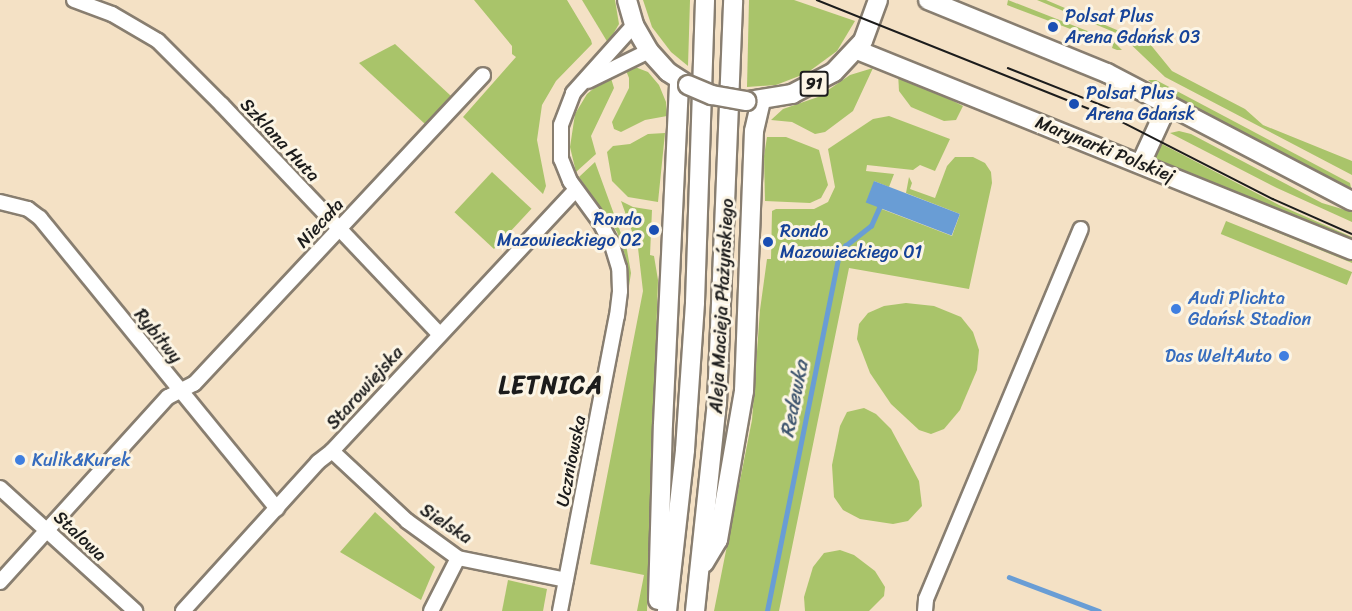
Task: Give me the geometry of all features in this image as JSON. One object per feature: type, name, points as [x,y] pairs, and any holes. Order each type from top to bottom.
[{"type":"main road","name":"91","points":[[627,0],[634,25],[649,51],[684,83],[712,95],[754,101],[807,88],[834,72],[857,50],[872,21],[878,0]]},
{"type":"main road","name":"Aleja Macieja Płażyńskiego","points":[[667,611],[684,461],[695,302],[705,0]]},
{"type":"main road","name":"Aleja Macieja Płażyńskiego","points":[[695,611],[717,403],[723,308],[734,0]]},
{"type":"main road","points":[[928,0],[1107,73],[1352,201]]},
{"type":"main road","name":"Marynarki Polskiej","points":[[857,50],[1352,249]]},
{"type":"main road","points":[[658,611],[663,424],[684,83]]},
{"type":"main road","points":[[701,567],[718,540],[741,416],[754,101]]},
{"type":"main road","points":[[1141,164],[1167,104]]},
{"type":"street","name":"Szklana Huta","points":[[74,0],[112,14],[158,41],[211,93],[439,334]]},
{"type":"street","name":"Uczniowska","points":[[560,611],[620,291],[619,268],[612,245],[600,222],[575,190],[561,159],[559,144],[566,106],[579,86],[634,25]]},
{"type":"street","points":[[579,86],[614,66],[649,51]]},
{"type":"street","name":"Niecała","points":[[0,582],[46,528],[168,397],[194,384],[483,75]]},
{"type":"street","name":"Starowiejska","points":[[183,611],[278,509],[318,462],[332,451],[575,190]]},
{"type":"street","name":"Rybitwy","points":[[0,202],[28,209],[40,218],[278,509]]},
{"type":"street","points":[[925,611],[926,599],[1081,229]]},
{"type":"street","name":"Sielska","points":[[332,451],[407,521],[458,558],[566,580]]},
{"type":"street","name":"Stalowa","points":[[0,488],[135,611]]},
{"type":"street","points":[[431,611],[458,558]]},
{"type":"green space","points":[[474,0],[567,0],[591,40],[592,44],[556,81],[542,105],[537,140],[546,186],[543,194],[463,117],[516,57],[512,54],[512,46]]},
{"type":"green space","points":[[582,0],[615,0],[619,24],[608,43]]},
{"type":"green space","points":[[643,0],[690,0],[688,66],[671,52],[652,27]]},
{"type":"green space","points":[[749,0],[794,0],[855,21],[837,51],[807,73],[776,85],[747,87]]},
{"type":"green space","points":[[1008,0],[1113,41],[1122,50],[1117,50],[1112,48],[1113,45],[1007,5]]},
{"type":"green space","points":[[1037,0],[1046,0],[1150,44],[1172,71],[1245,109],[1263,125],[1352,161],[1352,175],[1165,77],[1121,35]]},
{"type":"green space","points":[[395,44],[451,96],[425,124],[359,63]]},
{"type":"green space","points":[[635,67],[648,72],[659,85],[666,102],[667,116],[645,120],[621,132],[614,129],[612,122],[629,88],[629,78],[625,68]]},
{"type":"green space","points":[[873,68],[853,111],[825,132],[815,134],[792,122],[771,120],[783,109],[818,97],[850,75]]},
{"type":"green space","points":[[898,73],[963,106],[956,120],[944,121],[911,107],[899,91]]},
{"type":"green space","points":[[610,75],[614,88],[591,136],[596,154],[576,172],[570,147],[575,114],[587,94]]},
{"type":"green space","points":[[1148,80],[1156,80],[1350,183],[1352,192],[1166,94]]},
{"type":"green space","points":[[889,116],[950,139],[935,171],[920,165],[913,170],[867,165],[866,171],[894,174],[889,187],[874,181],[879,208],[952,236],[960,214],[906,193],[909,177],[912,183],[910,189],[935,198],[947,166],[955,157],[973,157],[985,163],[991,172],[992,183],[969,289],[849,268],[779,611],[714,611],[752,420],[760,310],[767,259],[771,259],[772,211],[776,209],[814,209],[828,202],[835,187],[828,149],[873,119]]},
{"type":"green space","points":[[1179,131],[1191,134],[1322,203],[1352,212],[1352,222],[1277,188],[1170,133]]},
{"type":"green space","points":[[665,133],[658,202],[628,197],[612,181],[607,152],[613,146],[630,144],[648,134]]},
{"type":"green space","points":[[767,137],[786,137],[819,150],[828,185],[821,198],[810,203],[765,201],[764,156]]},
{"type":"green space","points":[[1158,142],[1279,205],[1352,237],[1352,241],[1155,161],[1153,157]]},
{"type":"green space","points":[[595,162],[627,250],[631,273],[629,286],[625,255],[617,232],[579,177]]},
{"type":"green space","points":[[492,172],[531,209],[494,249],[454,212]]},
{"type":"green space","points":[[621,201],[633,207],[652,210],[650,255],[654,256],[658,280],[647,611],[637,611],[644,575],[590,564],[643,291],[638,248]]},
{"type":"green space","points":[[1235,212],[1352,258],[1352,263],[1230,213]]},
{"type":"green space","points":[[1226,221],[1352,272],[1347,285],[1221,234]]},
{"type":"green space","points":[[906,303],[934,306],[961,317],[973,332],[979,350],[977,370],[960,410],[944,429],[931,434],[919,430],[891,404],[870,373],[857,339],[859,324],[868,313],[884,306]]},
{"type":"green space","points":[[864,408],[876,414],[891,429],[919,481],[922,506],[908,521],[893,524],[860,519],[843,510],[834,497],[832,465],[840,426],[847,412]]},
{"type":"green space","points":[[375,512],[435,567],[421,600],[340,552]]},
{"type":"green space","points":[[840,550],[854,555],[875,571],[885,587],[884,596],[869,611],[805,611],[804,597],[813,567],[824,553]]},
{"type":"green space","points":[[508,580],[547,589],[543,611],[502,611]]},
{"type":"water","points":[[874,181],[960,214],[952,235],[866,202]]},
{"type":"waterway","name":"Redewka","points":[[767,611],[838,259],[845,246],[871,226],[879,208]]},
{"type":"waterway","points":[[1009,577],[1099,611]]},
{"type":"tram line","points":[[817,0],[1120,121],[1273,199],[1352,234]]},
{"type":"tram line","points":[[1008,68],[1114,110]]},
{"type":"place","name":"Polsat Plus Arena Gdańsk 03","points":[[1053,27]]},
{"type":"place","name":"Polsat Plus Arena Gdańsk","points":[[1074,104]]},
{"type":"place","name":"Rondo Mazowieckiego 02","points":[[654,230]]},
{"type":"place","name":"Rondo Mazowieckiego 01","points":[[768,242]]},
{"type":"place","name":"Audi Plichta Gdańsk Stadion","points":[[1176,309]]},
{"type":"place","name":"Das WeltAuto","points":[[1284,356]]},
{"type":"place","name":"Kulik&Kurek","points":[[20,460]]},
{"type":"district","name":"LETNICA","points":[[551,386]]}]
